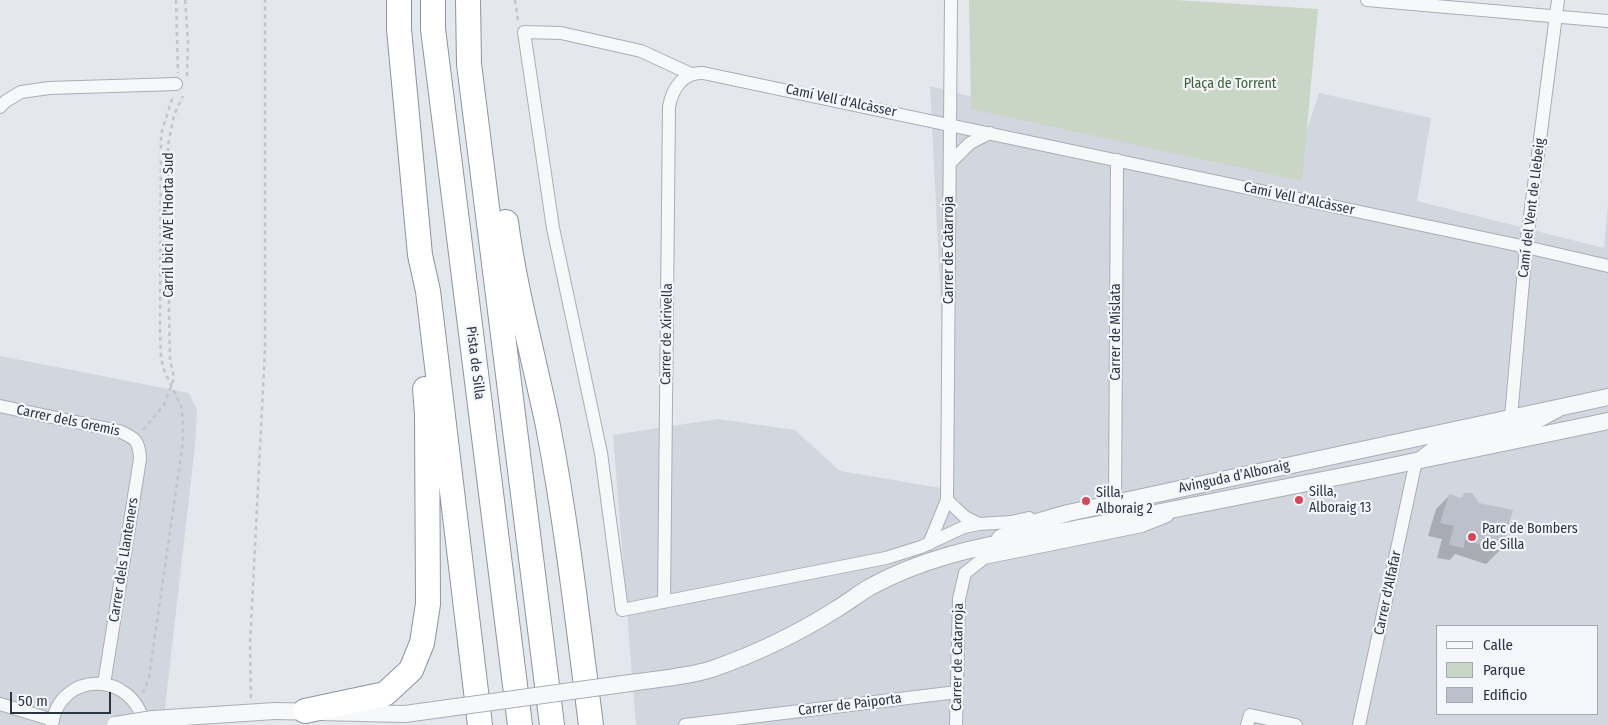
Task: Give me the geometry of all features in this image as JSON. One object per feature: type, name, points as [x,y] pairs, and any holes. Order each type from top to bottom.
[{"type":"highway","points":[[399,0],[399,29],[420,255],[428,291],[480,725]]},
{"type":"highway","name":"Pista de Silla","points":[[434,0],[433,29],[520,725]]},
{"type":"highway","points":[[468,0],[469,64],[552,725]]},
{"type":"highway","points":[[469,24],[484,59],[510,254],[548,425],[564,515],[591,725]]},
{"type":"highway","points":[[305,711],[385,694],[411,670],[422,642],[428,604],[428,585],[427,414],[418,292],[420,255]]},
{"type":"street","name":"Carrer de Catarroja","points":[[929,544],[947,500],[951,0]]},
{"type":"street","points":[[1367,0],[1608,21]]},
{"type":"street","name":"Camí del Vent de Llebeig","points":[[1512,417],[1526,247],[1558,0]]},
{"type":"street","points":[[692,74],[641,51],[561,34],[524,32],[553,228],[601,453],[622,610],[877,560],[929,544],[955,530],[979,524],[1011,522],[1057,512],[1088,509]]},
{"type":"street","name":"Camí Vell d'Alcàsser","points":[[692,74],[697,72],[709,74],[990,132],[1608,266]]},
{"type":"street","name":"Carrer de Xirivella","points":[[664,602],[669,107],[676,87],[692,74]]},
{"type":"street","points":[[0,106],[6,100],[21,92],[30,90],[183,83]]},
{"type":"street","points":[[950,163],[970,143],[990,132]]},
{"type":"street","name":"Carrer de Mislata","points":[[1116,503],[1117,160]]},
{"type":"street","name":"Avinguda d’Alboraig","points":[[984,545],[1023,526],[1088,509],[1608,398]]},
{"type":"street","name":"Carrer dels Gremis","points":[[0,406],[119,431],[134,438]]},
{"type":"street","name":"Avinguda d’Alboraig","points":[[1416,461],[1435,446],[1534,424],[1566,406]]},
{"type":"street","name":"Avinguda d’Alboraig","points":[[984,545],[1028,538],[1416,461],[1608,421]]},
{"type":"street","name":"Carrer dels Llanteners","points":[[104,684],[140,459],[140,449],[134,438]]},
{"type":"street","name":"Carrer d'Alfafar","points":[[1359,725],[1416,461]]},
{"type":"street","points":[[947,500],[965,516],[979,524]]},
{"type":"street","name":"Carrer de Catarroja","points":[[956,725],[959,599],[965,573],[984,558],[1142,526],[1205,502]]},
{"type":"street","points":[[116,725],[153,719],[275,711],[404,714],[678,676],[711,669],[799,631],[870,587],[912,568],[984,545]]},
{"type":"street","points":[[0,704],[52,723],[56,710],[62,700],[71,692],[92,684],[104,684],[116,687],[136,703],[142,715],[144,725]]},
{"type":"street","name":"Carrer de Paiporta","points":[[685,725],[957,692]]},
{"type":"street","points":[[1247,725],[1250,715],[1296,725]]},
{"type":"path","points":[[136,703],[149,677],[183,442],[181,406],[171,386],[161,358],[161,134],[183,83],[179,63],[176,0]]},
{"type":"path","name":"Carril bici AVE l'Horta Sud","points":[[134,438],[148,426],[164,405],[174,378],[170,359],[169,329],[168,145],[183,83],[188,41],[185,0]]},
{"type":"path","points":[[251,699],[250,644],[265,350],[265,0]]},
{"type":"path","points":[[515,0],[519,24],[524,32]]},
{"type":"shaded area","points":[[930,86],[1291,178],[1319,93],[1431,118],[1417,201],[1604,248],[1608,204],[1608,725],[636,725],[613,435],[718,419],[795,430],[840,471],[941,488],[942,324]]},
{"type":"shaded area","points":[[0,356],[189,393],[197,410],[195,445],[163,725],[0,725]]},
{"type":"green space","name":"Plaça de Torrent","points":[[969,0],[1176,0],[1318,9],[1302,181],[971,109]]},
{"type":"building","points":[[1465,493],[1472,493],[1479,503],[1513,510],[1501,551],[1465,540],[1464,548],[1449,545],[1454,526],[1440,523],[1449,494],[1461,498]]},
{"type":"place","name":"Silla, Alboraig 13","points":[[1299,500]]},
{"type":"place","name":"Silla, Alboraig 2","points":[[1086,501]]},
{"type":"place","name":"Parc de Bombers de Silla","points":[[1472,537]]}]
